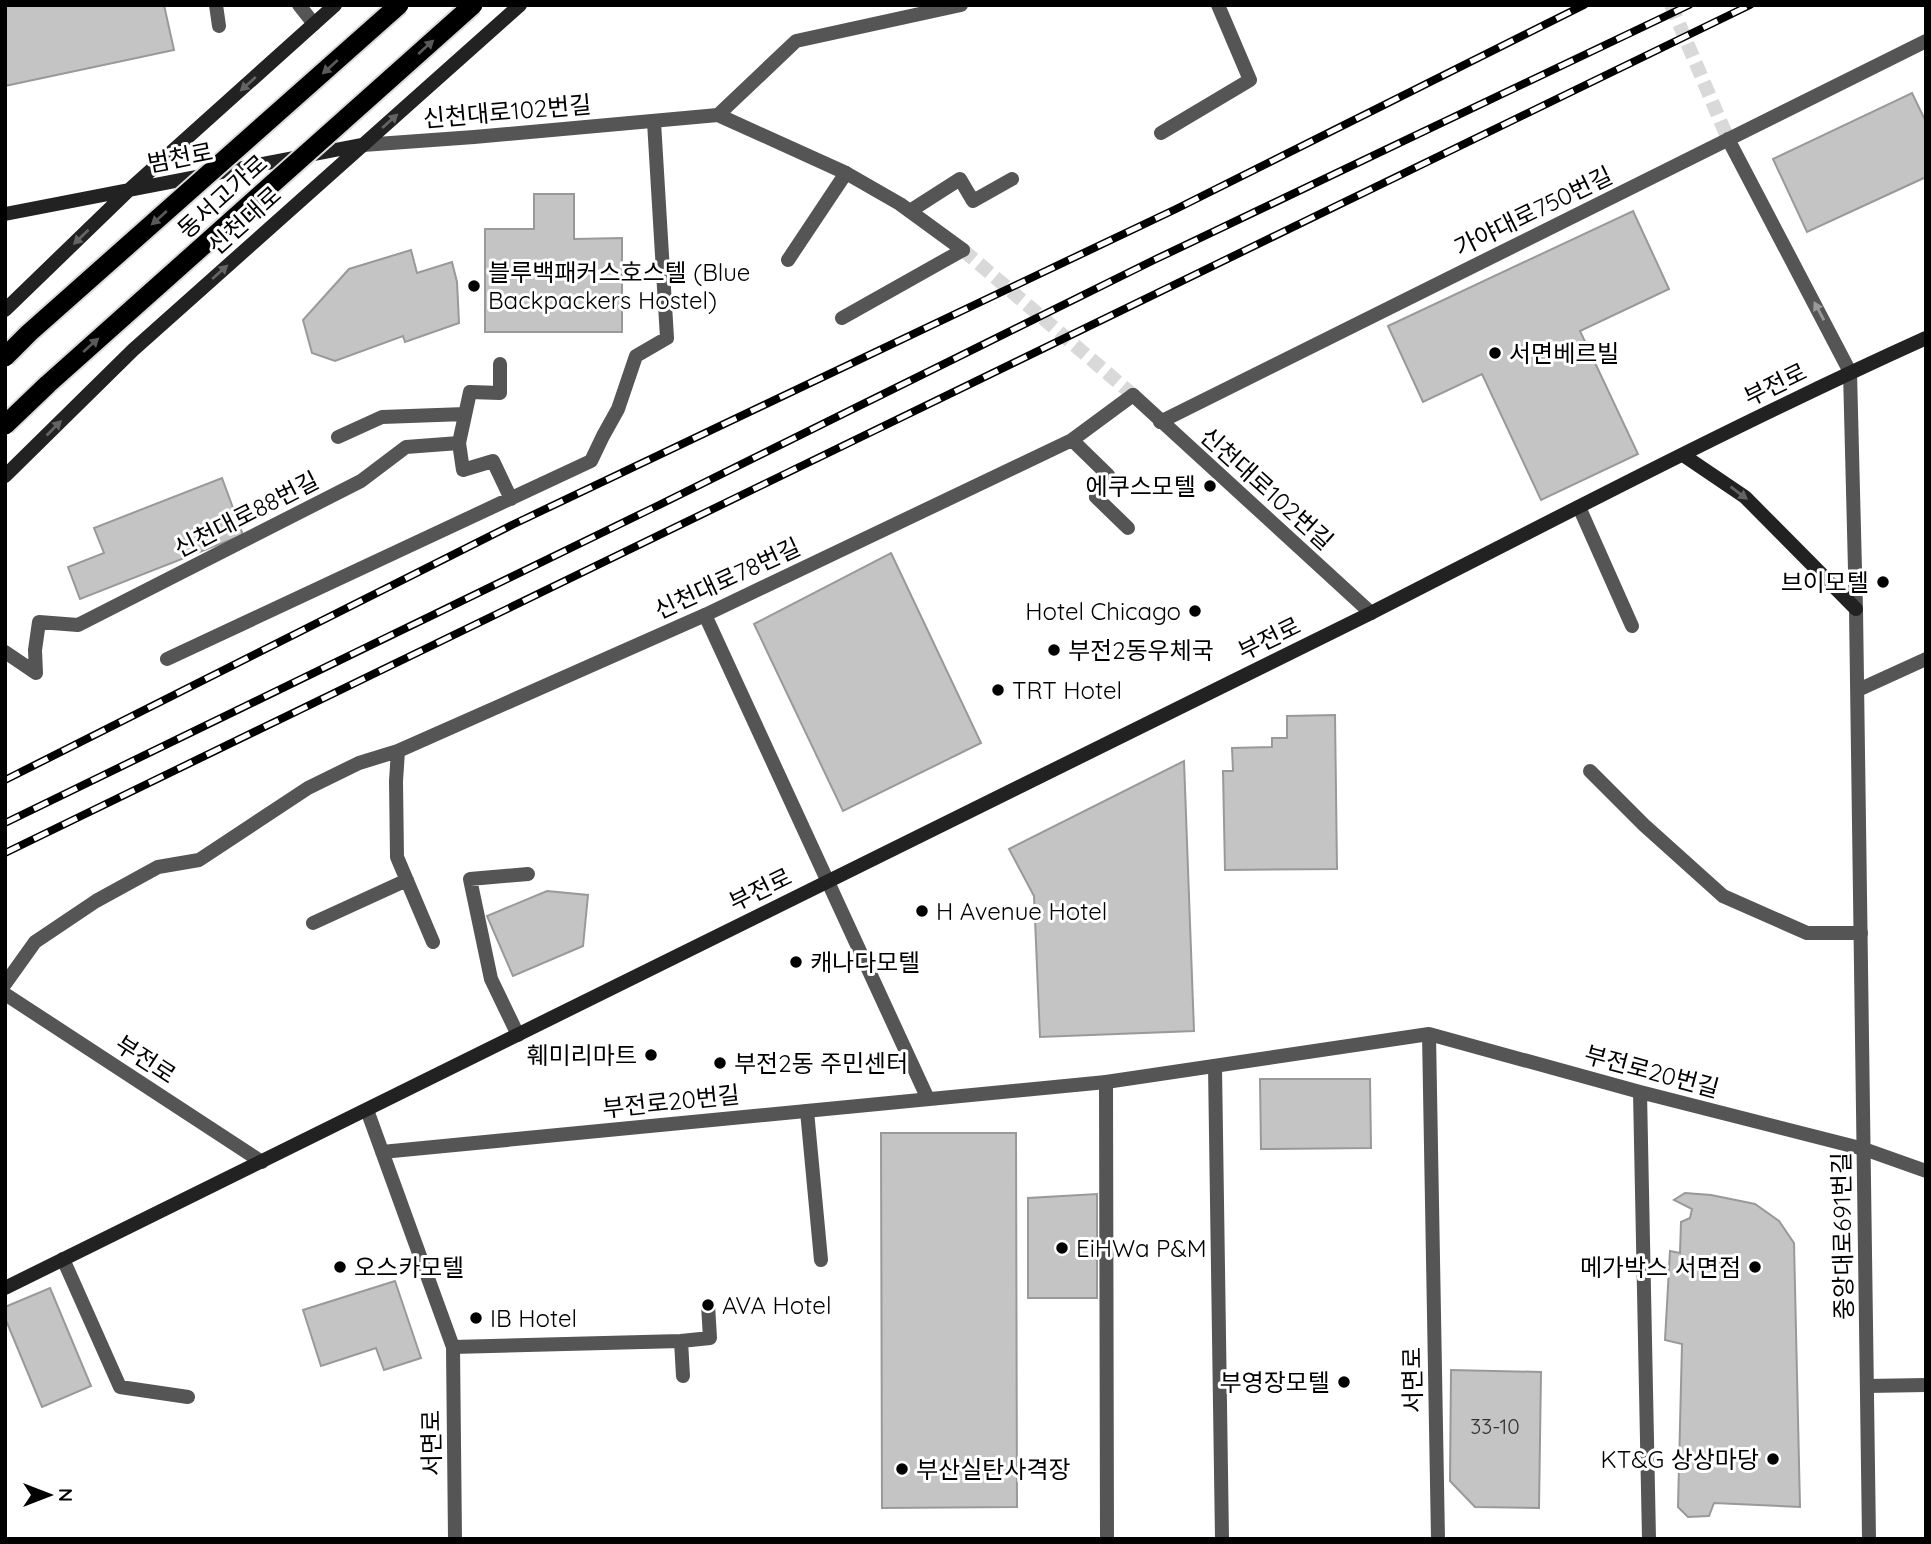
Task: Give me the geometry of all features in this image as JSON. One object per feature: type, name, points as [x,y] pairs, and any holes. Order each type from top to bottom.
[{"type":"highway","name":"동서고가로","points":[[5,357],[399,5]]},
{"type":"highway","name":"동서고가로","points":[[5,425],[58,374],[473,5]]},
{"type":"main road","points":[[5,310],[129,190],[335,5]]},
{"type":"main road","name":"신천대로","points":[[5,476],[133,349],[520,5]]},
{"type":"main road","name":"범천로","points":[[5,214],[363,145]]},
{"type":"main road","name":"부전로","points":[[5,1288],[1371,613],[1850,372],[1926,338]]},
{"type":"main road","points":[[1683,455],[1745,496],[1856,609]]},
{"type":"street","points":[[216,5],[219,26]]},
{"type":"street","points":[[299,5],[314,24]]},
{"type":"street","points":[[718,116],[796,41],[961,5]]},
{"type":"street","points":[[1161,133],[1250,80],[1218,5]]},
{"type":"street","name":"가야대로750번길","points":[[1160,422],[1926,41]]},
{"type":"street","name":"신천대로102번길","points":[[363,145],[718,116],[846,173],[910,211],[963,250],[842,318]]},
{"type":"street","points":[[167,659],[591,461],[618,409],[636,356],[667,338],[654,121]]},
{"type":"street","points":[[1728,139],[1850,372]]},
{"type":"street","points":[[788,260],[846,173]]},
{"type":"street","points":[[910,211],[960,179],[973,201],[1012,179]]},
{"type":"street","points":[[500,364],[500,393],[470,392],[458,443],[463,470],[493,461],[511,499]]},
{"type":"street","name":"중앙대로691번길","points":[[1850,372],[1858,690],[1869,1539]]},
{"type":"street","name":"신천대로102번길","points":[[1133,395],[1371,613]]},
{"type":"street","name":"신천대로78번길","points":[[5,984],[35,942],[96,901],[158,867],[199,860],[308,788],[359,763],[398,751],[705,615],[1072,440],[1133,395]]},
{"type":"street","points":[[338,437],[382,417],[465,414]]},
{"type":"street","points":[[1072,440],[1108,475],[1096,496],[1128,528]]},
{"type":"street","name":"신천대로88번길","points":[[5,652],[36,673],[35,650],[39,622],[78,625],[361,481],[406,447],[458,443]]},
{"type":"street","points":[[1579,507],[1632,626]]},
{"type":"street","points":[[705,615],[928,1099]]},
{"type":"street","points":[[1858,690],[1926,659]]},
{"type":"street","points":[[398,751],[397,857],[433,942]]},
{"type":"street","points":[[1591,771],[1644,825],[1723,896],[1807,933],[1861,933]]},
{"type":"street","points":[[518,1035],[491,979],[470,878],[528,874]]},
{"type":"street","points":[[313,923],[407,880]]},
{"type":"street","name":"부전로","points":[[5,994],[262,1162]]},
{"type":"street","name":"부전로20번길","points":[[382,1152],[1106,1082],[1429,1034],[1640,1092],[1864,1149],[1926,1171]]},
{"type":"street","name":"서면로","points":[[1429,1034],[1438,1539]]},
{"type":"street","points":[[1215,1066],[1222,1539]]},
{"type":"street","points":[[1106,1082],[1107,1539]]},
{"type":"street","points":[[1640,1092],[1648,1539]]},
{"type":"street","points":[[367,1110],[453,1347],[710,1338],[708,1306]]},
{"type":"street","points":[[807,1111],[821,1260]]},
{"type":"street","points":[[63,1259],[120,1387],[188,1396]]},
{"type":"street","points":[[681,1341],[683,1376]]},
{"type":"street","name":"서면로","points":[[453,1347],[455,1539]]},
{"type":"street","points":[[1867,1387],[1926,1385]]},
{"type":"building","points":[[5,5],[164,5],[174,50],[5,86]]},
{"type":"building","points":[[1912,93],[1926,122],[1926,177],[1807,232],[1773,159]]},
{"type":"building","points":[[534,194],[574,194],[574,239],[622,238],[622,332],[485,332],[485,229],[534,229]]},
{"type":"building","name":"서면베르빌","points":[[1633,211],[1669,289],[1580,331],[1638,454],[1541,500],[1482,374],[1423,402],[1388,326]]},
{"type":"building","points":[[411,250],[417,273],[452,262],[457,282],[459,323],[405,342],[403,336],[335,361],[312,353],[303,320],[349,269]]},
{"type":"building","points":[[222,478],[243,535],[80,599],[68,567],[104,553],[94,528]]},
{"type":"building","points":[[891,553],[981,743],[843,811],[754,624]]},
{"type":"building","points":[[1335,715],[1337,869],[1225,870],[1223,771],[1233,771],[1232,748],[1272,747],[1272,738],[1287,738],[1287,716]]},
{"type":"building","points":[[1184,761],[1194,1031],[1040,1037],[1034,896],[1009,849]]},
{"type":"building","points":[[547,891],[588,895],[583,946],[513,976],[487,916]]},
{"type":"building","points":[[1260,1079],[1370,1079],[1371,1148],[1261,1149]]},
{"type":"building","points":[[881,1133],[1016,1133],[1017,1507],[882,1508]]},
{"type":"building","points":[[1685,1193],[1755,1204],[1779,1221],[1794,1243],[1800,1507],[1714,1503],[1709,1516],[1688,1517],[1678,1507],[1682,1344],[1665,1340],[1670,1251],[1680,1253],[1681,1222],[1690,1218],[1692,1209],[1674,1200]]},
{"type":"building","name":"EiHWa P&M","points":[[1097,1194],[1097,1298],[1028,1298],[1028,1198]]},
{"type":"building","points":[[395,1281],[421,1358],[384,1370],[376,1348],[321,1366],[303,1310]]},
{"type":"building","points":[[50,1288],[91,1386],[42,1407],[5,1318],[5,1307]]},
{"type":"building","points":[[1451,1370],[1541,1372],[1539,1508],[1475,1507],[1450,1481]]},
{"type":"tunnel","points":[[1671,5],[1728,139]]},
{"type":"tunnel","points":[[963,250],[1133,395]]},
{"type":"railway","points":[[5,780],[514,524],[1176,209],[1584,5]]},
{"type":"railway","points":[[5,823],[655,507],[1154,260],[1689,5]]},
{"type":"railway","points":[[5,853],[1750,5]]},
{"type":"place","name":"블루백패커스호스텔 (Blue Backpackers Hostel)","points":[[474,286]]},
{"type":"place","name":"서면베르빌","points":[[1495,353]]},
{"type":"place","name":"에쿠스모텔","points":[[1210,486]]},
{"type":"place","name":"브이모텔","points":[[1883,582]]},
{"type":"place","name":"Hotel Chicago","points":[[1195,611]]},
{"type":"place","name":"부전2동우체국","points":[[1054,650]]},
{"type":"place","name":"TRT Hotel","points":[[998,690]]},
{"type":"place","name":"H Avenue Hotel","points":[[922,911]]},
{"type":"place","name":"캐나다모텔","points":[[796,962]]},
{"type":"place","name":"훼미리마트","points":[[651,1055]]},
{"type":"place","name":"부전2동 주민센터","points":[[720,1063]]},
{"type":"place","name":"EiHWa P&M","points":[[1062,1248]]},
{"type":"place","name":"오스카모텔","points":[[340,1267]]},
{"type":"place","name":"메가박스 서면점","points":[[1755,1267]]},
{"type":"place","name":"AVA Hotel","points":[[708,1305]]},
{"type":"place","name":"IB Hotel","points":[[476,1318]]},
{"type":"place","name":"부영장모텔","points":[[1344,1382]]},
{"type":"place","name":"KT&G 상상마당","points":[[1773,1459]]},
{"type":"place","name":"부산실탄사격장","points":[[902,1469]]}]
